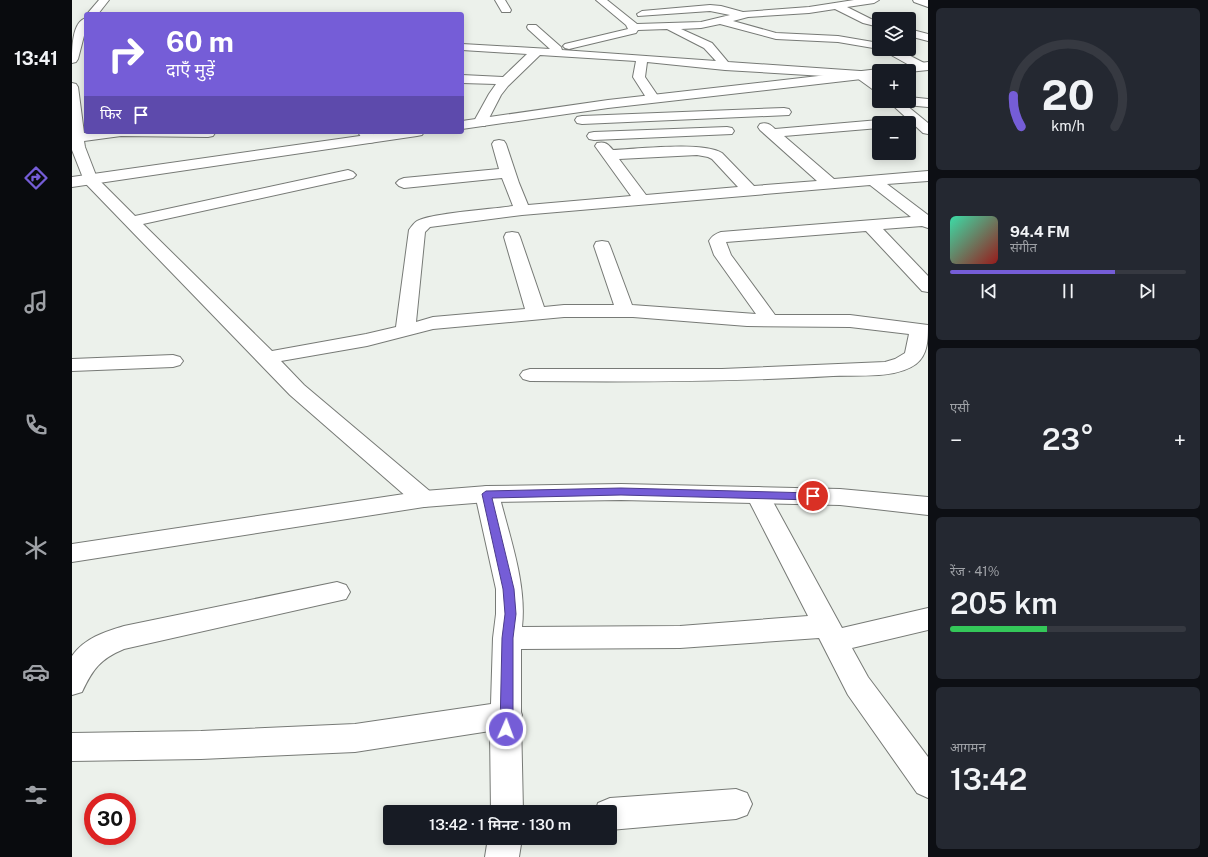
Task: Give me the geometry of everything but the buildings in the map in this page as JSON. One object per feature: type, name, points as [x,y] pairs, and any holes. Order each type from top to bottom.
[{"type":"street","points":[[94,12],[104,0]]},
{"type":"street","points":[[500,0],[506,10]]},
{"type":"street","points":[[601,0],[634,27],[701,25],[742,15],[832,7],[872,0]]},
{"type":"street","points":[[814,0],[872,22]]},
{"type":"street","points":[[918,0],[928,4]]},
{"type":"street","points":[[621,16],[710,8],[721,9],[742,15]]},
{"type":"street","points":[[721,21],[776,36],[838,39],[872,45]]},
{"type":"street","points":[[667,26],[706,44],[718,54],[725,66]]},
{"type":"street","points":[[532,27],[548,51]]},
{"type":"street","points":[[480,123],[496,94],[506,81],[548,51],[626,33],[634,27]]},
{"type":"street","points":[[74,64],[80,29]]},
{"type":"street","points":[[916,34],[928,38]]},
{"type":"street","points":[[464,47],[548,51],[725,66],[860,75],[872,83]]},
{"type":"street","points":[[902,56],[925,67]]},
{"type":"street","points":[[642,58],[639,77],[654,98]]},
{"type":"street","points":[[578,114],[654,98],[872,74]]},
{"type":"street","points":[[464,79],[506,81]]},
{"type":"street","points":[[72,87],[77,123],[78,147],[83,172],[297,390],[424,500]]},
{"type":"street","points":[[916,102],[928,103]]},
{"type":"street","points":[[902,108],[928,130]]},
{"type":"street","points":[[464,125],[578,114],[749,114],[784,112]]},
{"type":"street","points":[[578,114],[642,200]]},
{"type":"street","points":[[749,114],[830,184]]},
{"type":"street","points":[[772,133],[872,125]]},
{"type":"street","points":[[594,136],[727,131]]},
{"type":"street","points":[[72,182],[83,172],[367,136],[394,134]]},
{"type":"street","points":[[499,144],[522,210]]},
{"type":"street","points":[[608,155],[698,151],[712,153],[723,161],[749,190]]},
{"type":"street","points":[[404,182],[508,173]]},
{"type":"street","points":[[131,222],[348,175]]},
{"type":"street","points":[[405,331],[417,230],[424,224],[435,221],[522,210],[928,176]]},
{"type":"street","points":[[874,181],[927,222]]},
{"type":"street","points":[[769,320],[723,255],[717,240],[721,237],[927,222]]},
{"type":"street","points":[[870,225],[928,288]]},
{"type":"street","points":[[512,237],[536,313]]},
{"type":"street","points":[[602,246],[625,311]]},
{"type":"street","points":[[267,358],[367,340],[433,323],[564,310],[625,311],[720,319],[850,321],[888,326],[925,326],[917,348],[910,360],[900,365],[882,368],[773,374],[654,376],[530,375]]},
{"type":"street","points":[[72,365],[173,361]]},
{"type":"street","points":[[72,553],[424,500],[486,494],[621,492],[840,497],[928,506]]},
{"type":"street","points":[[486,494],[509,589],[510,614],[507,638],[507,715],[505,756],[507,805]]},
{"type":"street","points":[[758,495],[858,686],[928,784]]},
{"type":"street","points":[[72,683],[79,668],[88,656],[102,644],[124,636],[337,592]]},
{"type":"street","points":[[507,638],[831,634],[928,619]]},
{"type":"street","points":[[72,747],[201,745],[355,738],[507,715]]},
{"type":"street","points":[[617,813],[736,804]]},
{"type":"street","points":[[502,857],[504,845]]},
{"type":"route","points":[[506,729],[507,638],[510,614],[509,589],[486,494],[621,492],[813,496]]}]
